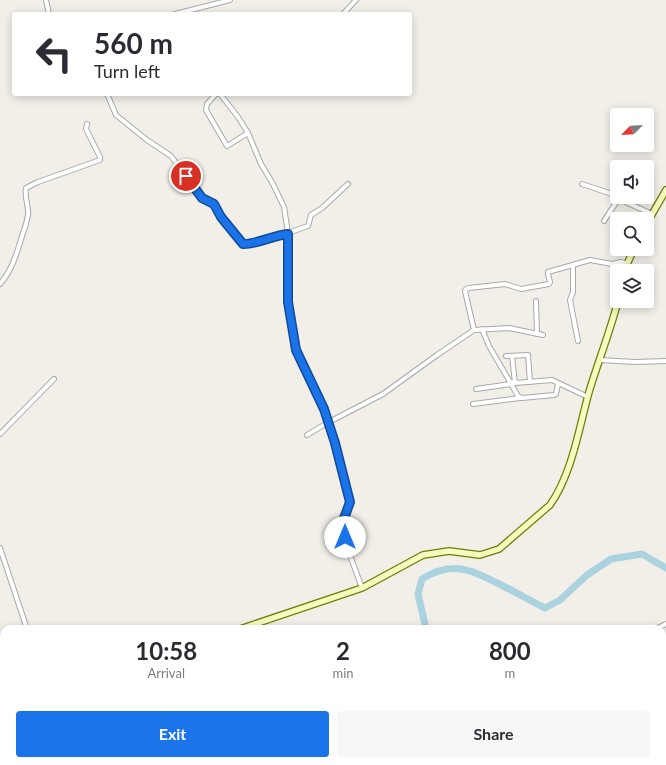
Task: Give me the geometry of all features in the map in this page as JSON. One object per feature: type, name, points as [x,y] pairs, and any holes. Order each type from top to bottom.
[{"type":"street","points":[[46,0],[49,12]]},
{"type":"street","points":[[183,12],[230,0]]},
{"type":"street","points":[[345,12],[356,0]]},
{"type":"street","points":[[108,96],[116,115],[170,156],[202,198],[214,204],[221,217],[243,244],[250,244],[274,236],[288,234],[308,225],[311,215],[322,208],[348,184]]},
{"type":"street","points":[[214,96],[207,104],[206,110],[227,146],[248,133]]},
{"type":"street","points":[[222,96],[248,133],[261,164],[284,207],[288,234],[288,302],[296,350],[329,422],[335,443],[350,502],[342,524],[353,564],[362,588]]},
{"type":"street","points":[[0,284],[9,272],[15,260],[28,218],[26,189],[38,182],[100,160],[100,157],[86,130],[87,124]]},
{"type":"street","points":[[582,184],[610,193]]},
{"type":"street","points":[[653,212],[666,190]]},
{"type":"street","points":[[604,222],[614,204]]},
{"type":"street","points":[[632,204],[648,212]]},
{"type":"street","points":[[474,330],[465,292],[466,289],[505,284],[521,289],[549,284],[548,272],[590,260],[612,264],[621,262],[627,264],[631,256]]},
{"type":"street","points":[[573,265],[573,292],[570,300],[578,341]]},
{"type":"street","points":[[536,301],[537,334]]},
{"type":"street","points":[[252,625],[362,588],[422,555],[449,551],[480,555],[499,549],[520,532],[550,505],[556,497],[571,460],[588,397],[616,308]]},
{"type":"street","points":[[307,435],[384,394],[474,330],[509,328],[543,336]]},
{"type":"street","points":[[482,330],[489,346],[520,398]]},
{"type":"street","points":[[506,356],[528,355],[530,382]]},
{"type":"street","points":[[512,356],[512,383]]},
{"type":"street","points":[[600,360],[635,362],[666,361]]},
{"type":"street","points":[[0,434],[54,379]]},
{"type":"street","points":[[476,389],[512,383],[550,380],[588,397]]},
{"type":"street","points":[[473,404],[554,395],[556,394],[558,383]]},
{"type":"street","points":[[0,548],[26,625]]},
{"type":"waterway","points":[[425,625],[418,594],[422,579],[433,573],[444,570],[454,568],[473,572],[545,608],[560,600],[587,575],[611,559],[642,554],[666,568]]},
{"type":"route","points":[[186,176],[202,198],[214,204],[221,217],[243,244],[250,244],[274,236],[288,234],[288,302],[296,350],[324,409],[335,443],[350,502],[342,524],[345,537]]}]
